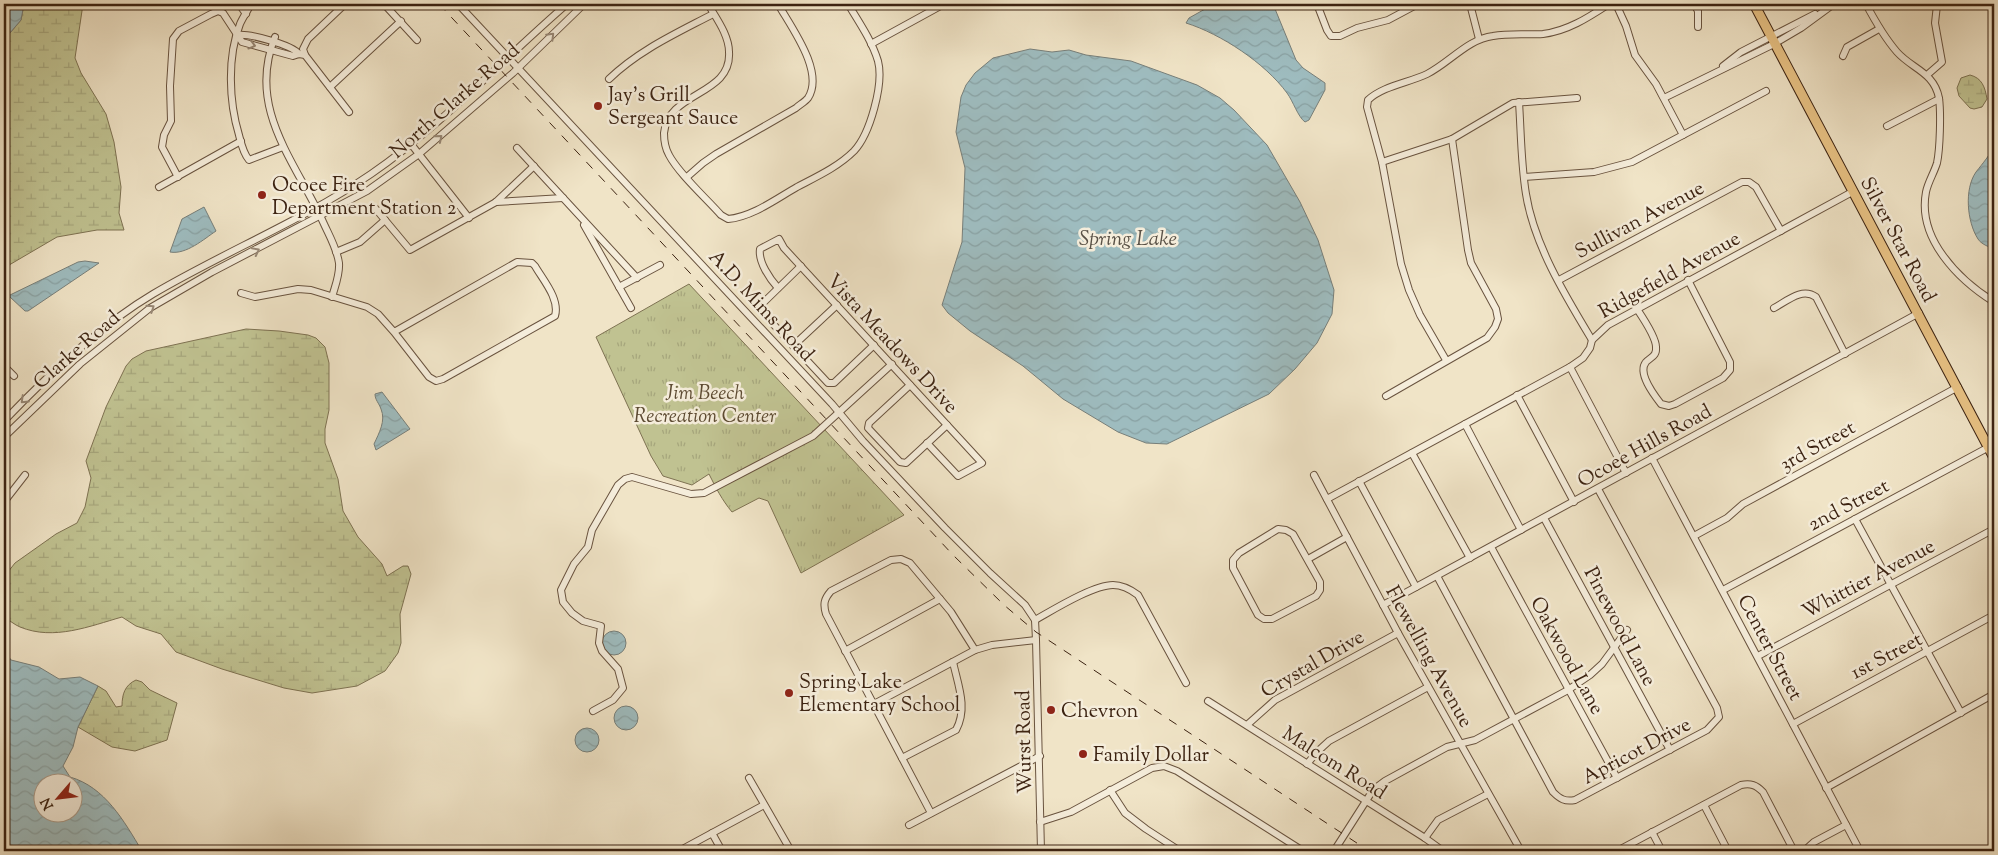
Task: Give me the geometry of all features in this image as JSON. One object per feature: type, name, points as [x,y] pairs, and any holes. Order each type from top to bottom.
[{"type":"main road","name":"Silver Star Road","points":[[1747,4],[1772,40]]},
{"type":"main road","name":"Silver Star Road","points":[[1754,4],[1958,387],[1992,444],[1994,458]]},
{"type":"street","points":[[239,4],[246,14]]},
{"type":"street","points":[[251,4],[240,25],[232,62],[231,87],[234,116],[241,142],[249,160],[283,147]]},
{"type":"street","points":[[345,4],[308,38],[303,46],[302,54],[349,112]]},
{"type":"street","points":[[384,4],[418,40]]},
{"type":"street","name":"A.D. Mims Road","points":[[458,4],[946,528],[990,574],[1025,605],[1034,620],[1036,632]]},
{"type":"street","name":"North Clarke Road","points":[[172,284],[316,208],[370,175],[447,115],[567,4]]},
{"type":"street","name":"North Clarke Road","points":[[176,293],[367,191],[419,154],[476,107],[584,4]]},
{"type":"street","points":[[708,4],[725,35],[730,51],[728,64],[723,77],[682,102],[672,113],[665,124],[664,139],[668,154],[721,215],[728,219],[745,215],[836,166],[855,150],[866,130],[876,102],[879,70],[871,44],[848,4]]},
{"type":"street","points":[[687,177],[702,163],[796,108],[808,98],[813,74],[809,61],[778,4]]},
{"type":"street","points":[[871,44],[944,4]]},
{"type":"street","points":[[1317,4],[1331,36],[1340,36],[1357,28],[1388,20],[1418,4]]},
{"type":"street","points":[[1470,4],[1479,39]]},
{"type":"street","points":[[1446,360],[1420,314],[1409,290],[1401,264],[1382,162],[1367,107],[1368,100],[1375,94],[1427,73],[1479,39],[1493,36],[1545,34],[1566,28],[1609,4]]},
{"type":"street","points":[[1616,4],[1626,26],[1634,55],[1656,84],[1683,135]]},
{"type":"street","points":[[1694,4],[1698,11],[1698,27]]},
{"type":"street","points":[[1866,4],[1879,29],[1898,53],[1927,75],[1933,82],[1939,99],[1937,163],[1926,191],[1925,206],[1927,224],[1934,241],[1946,261],[1965,280],[1994,302]]},
{"type":"street","points":[[1664,98],[1714,72],[1741,52],[1772,40],[1833,5]]},
{"type":"street","points":[[1927,75],[1942,62],[1935,23],[1937,5]]},
{"type":"street","points":[[178,176],[162,147],[164,135],[172,121],[170,86],[173,39],[179,31],[216,12],[224,14],[242,42],[271,50],[288,51]]},
{"type":"street","points":[[609,79],[643,51],[713,14]]},
{"type":"street","points":[[330,87],[400,21]]},
{"type":"street","points":[[1842,56],[1846,46],[1879,29]]},
{"type":"street","points":[[238,35],[243,34],[274,39],[293,56],[302,54]]},
{"type":"street","points":[[274,39],[267,69],[268,100],[273,122],[283,147],[321,217],[336,252],[339,264],[338,276],[332,297]]},
{"type":"street","points":[[1524,177],[1594,172],[1632,162],[1766,91]]},
{"type":"street","points":[[1382,162],[1452,139],[1513,103],[1577,98]]},
{"type":"street","points":[[1887,126],[1939,99]]},
{"type":"street","points":[[1519,102],[1526,195],[1534,228],[1543,251],[1592,340]]},
{"type":"street","points":[[1386,396],[1487,338],[1498,319],[1496,309],[1471,263],[1452,139]]},
{"type":"street","points":[[159,187],[241,142]]},
{"type":"street","points":[[412,144],[468,218]]},
{"type":"street","points":[[517,148],[637,278]]},
{"type":"street","points":[[375,208],[410,250],[496,202],[534,166]]},
{"type":"street","name":"Sullivan Avenue","points":[[1559,280],[1742,182],[1750,182],[1756,187],[1781,231]]},
{"type":"street","name":"Ridgefield Avenue","points":[[1327,499],[1570,367],[1588,352],[1592,340],[1608,325],[1854,191]]},
{"type":"street","points":[[496,202],[563,198]]},
{"type":"street","points":[[579,216],[631,308]]},
{"type":"street","points":[[336,252],[360,242],[385,220]]},
{"type":"street","name":"Vista Meadows Drive","points":[[778,288],[759,256],[760,250],[779,239],[784,248],[800,266],[982,463],[958,476],[927,443]]},
{"type":"street","points":[[242,293],[255,297],[298,289],[311,290],[367,307],[378,314],[394,332],[428,377],[436,380],[443,379],[555,316],[556,302],[535,266],[532,263],[517,262],[394,332]]},
{"type":"street","points":[[620,287],[660,266]]},
{"type":"street","points":[[800,266],[762,304],[760,310],[793,346],[828,383],[834,383],[874,345]]},
{"type":"street","points":[[1637,309],[1657,349],[1654,357],[1646,362],[1643,368],[1644,375],[1660,404],[1669,406],[1675,404],[1724,378],[1730,370],[1730,362],[1688,280]]},
{"type":"street","name":"Clarke Road","points":[[4,421],[60,366],[96,335],[151,295],[172,284]]},
{"type":"street","name":"Clarke Road","points":[[4,436],[80,364],[150,308],[176,293]]},
{"type":"street","points":[[1774,308],[1802,293],[1810,293],[1816,297],[1845,354]]},
{"type":"street","points":[[793,346],[837,305]]},
{"type":"street","name":"Ocoee Hills Road","points":[[1383,605],[1919,313]]},
{"type":"street","points":[[593,711],[619,695],[623,688],[622,681],[618,669],[602,651],[599,643],[601,626],[583,621],[572,613],[563,602],[561,590],[574,564],[588,547],[592,530],[618,485],[625,479],[632,477],[691,494],[704,493],[813,436],[840,414],[892,364]]},
{"type":"street","points":[[4,366],[14,376]]},
{"type":"street","points":[[1570,367],[1626,473]]},
{"type":"street","points":[[910,385],[869,423],[868,428],[900,462],[906,462],[947,425]]},
{"type":"street","name":"3rd Street","points":[[1694,536],[1726,518],[1743,504],[1958,387]]},
{"type":"street","points":[[1517,396],[1574,502]]},
{"type":"street","points":[[1465,424],[1521,530]]},
{"type":"street","name":"2nd Street","points":[[1723,590],[1992,444]]},
{"type":"street","points":[[1412,453],[1470,558]]},
{"type":"street","name":"Center Street","points":[[1652,458],[1860,851]]},
{"type":"street","name":"Flewelling Avenue","points":[[1314,474],[1398,633],[1521,851]]},
{"type":"street","points":[[4,502],[25,475]]},
{"type":"street","points":[[1359,481],[1416,587]]},
{"type":"street","name":"Apricot Drive","points":[[1437,576],[1553,792],[1559,798],[1568,801],[1575,800],[1670,750],[1713,726],[1719,717],[1717,708],[1598,488]]},
{"type":"street","name":"Pinewood Lane","points":[[1544,518],[1670,750]]},
{"type":"street","points":[[1855,519],[1961,713]]},
{"type":"street","points":[[1278,529],[1286,530],[1293,534],[1308,559],[1320,582],[1320,590],[1316,596],[1272,619],[1264,619],[1258,614],[1233,568],[1233,560],[1239,553],[1278,529]]},
{"type":"street","name":"Whittier Avenue","points":[[1758,656],[1994,529]]},
{"type":"street","points":[[1308,559],[1347,537]]},
{"type":"street","name":"Oakwood Lane","points":[[1490,547],[1617,778]]},
{"type":"street","points":[[931,813],[826,614],[824,598],[831,591],[890,560],[901,559],[910,563],[951,612],[975,650]]},
{"type":"street","points":[[1034,620],[1088,592],[1112,585],[1129,588],[1138,595],[1186,683]]},
{"type":"street","points":[[845,651],[940,599]]},
{"type":"street","name":"1st Street","points":[[1793,724],[1994,615]]},
{"type":"street","points":[[1334,851],[1373,790],[1385,781],[1447,747],[1475,740],[1568,690],[1590,675],[1615,648],[1627,630]]},
{"type":"street","name":"Wurst Road","points":[[1036,632],[1041,851]]},
{"type":"street","name":"Crystal Drive","points":[[1247,725],[1275,700],[1398,633]]},
{"type":"street","points":[[874,704],[975,650],[992,645],[1036,640]]},
{"type":"street","points":[[902,758],[956,730],[962,714],[961,697],[953,662]]},
{"type":"street","points":[[1307,764],[1329,741],[1428,687]]},
{"type":"street","points":[[1826,788],[1994,694]]},
{"type":"street","name":"Malcom Road","points":[[1208,701],[1443,851]]},
{"type":"street","points":[[909,825],[1040,756]]},
{"type":"street","points":[[1040,822],[1071,812],[1152,768],[1164,766],[1176,771],[1303,851]]},
{"type":"street","points":[[749,778],[791,851]]},
{"type":"street","points":[[1617,851],[1741,785],[1748,784],[1756,785],[1763,792],[1794,851]]},
{"type":"street","points":[[1110,790],[1125,813],[1180,851]]},
{"type":"street","points":[[1425,838],[1438,820],[1488,794]]},
{"type":"street","points":[[679,851],[764,805]]},
{"type":"street","points":[[1704,805],[1728,851]]},
{"type":"street","points":[[1804,851],[1814,842],[1846,825]]},
{"type":"street","points":[[1652,832],[1662,851]]},
{"type":"street","points":[[712,833],[722,851]]},
{"type":"green space","points":[[24,4],[83,4],[75,58],[81,73],[106,114],[114,142],[121,187],[119,213],[124,230],[97,230],[57,237],[4,268],[4,40],[21,20]]},
{"type":"green space","points":[[1970,75],[1977,78],[1982,84],[1987,99],[1982,107],[1974,109],[1970,108],[1959,96],[1957,88],[1961,78]]},
{"type":"green space","name":"Jim Beech Recreation Center","points":[[689,284],[904,515],[801,573],[768,501],[759,498],[732,512],[709,474],[692,485],[663,476],[651,456],[596,337]]},
{"type":"green space","points":[[246,329],[308,335],[316,338],[325,347],[329,363],[329,410],[325,429],[325,443],[338,479],[343,511],[358,537],[382,564],[387,576],[403,566],[408,566],[411,574],[400,614],[401,643],[398,653],[385,671],[357,686],[312,693],[284,688],[222,669],[176,652],[161,634],[136,626],[122,617],[72,631],[46,633],[20,627],[4,617],[4,577],[15,563],[56,534],[77,523],[85,507],[91,478],[86,461],[106,407],[126,366],[132,359],[146,351]]},
{"type":"green space","points":[[136,680],[142,682],[150,690],[177,703],[167,740],[135,751],[112,747],[78,727],[98,686],[106,691],[116,707],[122,706],[125,690],[129,684]]},
{"type":"water","points":[[4,4],[24,4],[21,20],[4,40]]},
{"type":"water","points":[[1214,4],[1273,4],[1296,60],[1303,68],[1325,83],[1325,90],[1309,120],[1305,122],[1302,120],[1287,93],[1255,61],[1228,42],[1186,23],[1189,18]]},
{"type":"water","name":"Spring Lake","points":[[1030,49],[1052,52],[1069,50],[1086,55],[1131,61],[1197,85],[1220,98],[1234,110],[1267,145],[1300,202],[1318,240],[1334,290],[1332,314],[1317,343],[1295,369],[1269,394],[1167,444],[1146,443],[1118,432],[1063,399],[1023,366],[970,331],[948,313],[942,305],[962,242],[965,168],[956,132],[961,97],[966,85],[975,73],[993,58]]},
{"type":"water","points":[[1994,146],[1994,249],[1983,244],[1974,232],[1969,215],[1968,196],[1972,179]]},
{"type":"water","points":[[204,207],[216,231],[188,249],[170,252],[182,219]]},
{"type":"water","points":[[78,262],[99,263],[28,311],[25,311],[10,297],[10,295]]},
{"type":"water","points":[[382,392],[410,429],[376,450],[374,444],[383,418],[375,394]]},
{"type":"water","points":[[614,631],[619,632],[625,638],[625,648],[619,654],[614,655],[609,654],[603,648],[602,643],[603,638],[609,632]]},
{"type":"water","points":[[4,650],[11,660],[39,667],[59,679],[80,677],[98,686],[78,727],[73,747],[63,766],[67,772],[32,772],[32,822],[82,822],[82,782],[112,806],[142,851],[4,851]]},
{"type":"water","points":[[626,706],[631,707],[637,713],[637,723],[631,729],[626,730],[621,729],[615,723],[614,718],[615,713],[621,707]]},
{"type":"water","points":[[587,728],[592,729],[598,735],[598,745],[592,751],[587,752],[582,751],[576,745],[575,740],[576,735],[582,729]]},
{"type":"railway","points":[[439,4],[953,555],[1004,605],[1036,632],[1369,851]]},
{"type":"place","name":"Jay's Grill Sergeant Sauce","points":[[598,106]]},
{"type":"place","name":"Ocoee Fire Department Station 2","points":[[262,195]]},
{"type":"place","name":"Spring Lake Elementary School","points":[[789,693]]},
{"type":"place","name":"Chevron","points":[[1051,710]]},
{"type":"place","name":"Family Dollar","points":[[1083,754]]}]
